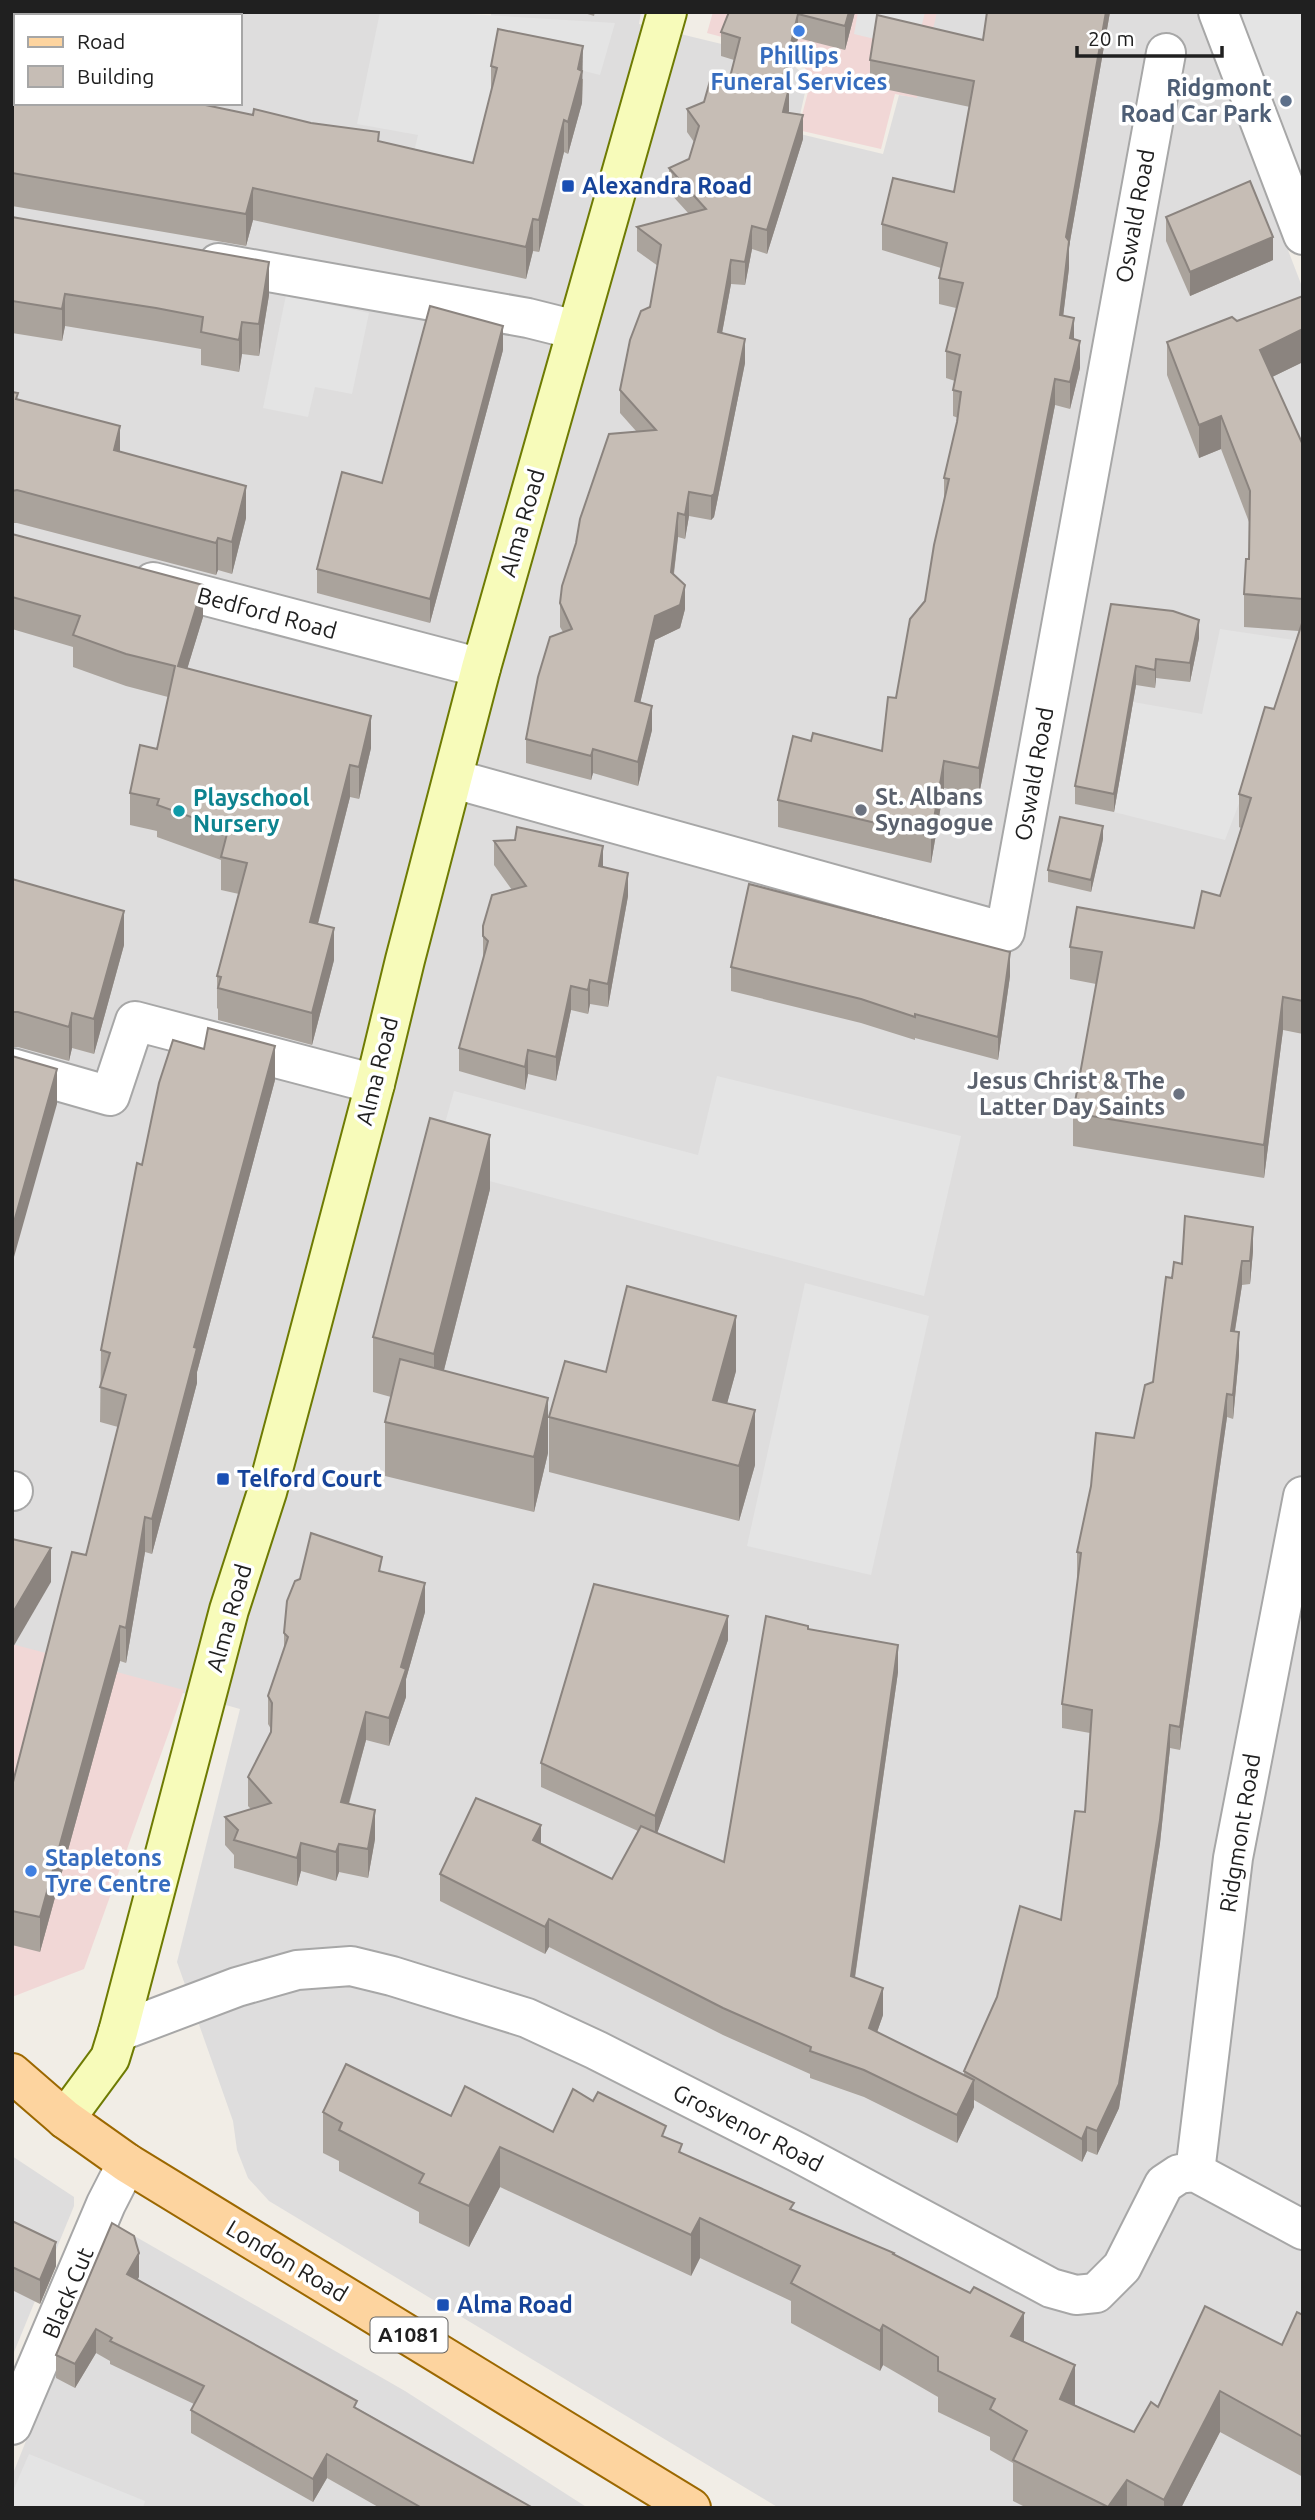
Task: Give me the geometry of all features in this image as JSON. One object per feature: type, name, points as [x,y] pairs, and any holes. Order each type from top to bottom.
[{"type":"main road","name":"Alma Road","points":[[65,2119],[110,2058],[118,2032],[229,1610],[267,1492],[481,668],[667,12]]},
{"type":"main road","name":"London Road","points":[[12,2073],[65,2119],[127,2163],[691,2508]]},
{"type":"main road","name":"London Road","points":[[12,2105],[65,2119]]},
{"type":"street","points":[[1218,12],[1303,234]]},
{"type":"street","name":"Oswald Road","points":[[454,779],[1005,932],[1166,53]]},
{"type":"street","points":[[183,257],[528,318],[576,330]]},
{"type":"street","name":"Bedford Road","points":[[118,573],[481,668]]},
{"type":"street","points":[[12,1068],[110,1096],[135,1021],[375,1084]]},
{"type":"street","name":"Ridgmont Road","points":[[1195,2172],[1233,1858],[1303,1496]]},
{"type":"street","name":"Grosvenor Road","points":[[118,2032],[237,1987],[297,1970],[351,1966],[392,1976],[527,2018],[596,2050],[797,2152],[1052,2288],[1076,2295],[1096,2293],[1122,2267],[1164,2184],[1179,2174],[1195,2172]]},
{"type":"street","name":"Black Cut","points":[[12,2425],[106,2204],[127,2163]]},
{"type":"street","points":[[1195,2172],[1303,2230]]},
{"type":"shaded area","points":[[12,12],[426,12],[491,17],[491,12],[641,12],[639,24],[788,60],[808,79],[796,133],[883,154],[899,95],[913,97],[934,12],[1196,12],[1303,289],[1303,2508],[779,2508],[269,2201],[248,2178],[237,2150],[233,2121],[177,1962],[240,1709],[12,1645]]},
{"type":"shaded area","points":[[380,12],[437,12],[615,23],[600,75],[500,50],[470,192],[408,178],[418,135],[357,124]]},
{"type":"shaded area","points":[[713,12],[937,12],[917,98],[895,94],[881,149],[798,130],[812,77],[796,57],[707,33]]},
{"type":"shaded area","points":[[858,12],[925,12],[916,49],[854,34]]},
{"type":"shaded area","name":"Ridgmont Road Car Park","points":[[1234,12],[1303,12],[1303,188]]},
{"type":"shaded area","points":[[286,295],[369,313],[352,394],[315,387],[308,417],[263,408]]},
{"type":"shaded area","points":[[1220,629],[1301,641],[1225,840],[1114,812],[1133,702],[1202,714]]},
{"type":"shaded area","points":[[717,1076],[961,1136],[924,1296],[433,1166],[454,1091],[698,1155]]},
{"type":"shaded area","points":[[805,1283],[929,1316],[871,1575],[747,1546]]},
{"type":"shaded area","points":[[12,1644],[184,1690],[84,1969],[12,1997]]},
{"type":"shaded area","points":[[12,2156],[74,2197],[74,2206],[12,2357]]},
{"type":"shaded area","points":[[117,2226],[405,2391],[588,2508],[12,2508],[12,2476],[101,2253]]},
{"type":"shaded area","points":[[29,2454],[145,2501],[143,2508],[12,2508],[12,2493]]},
{"type":"building","points":[[729,12],[849,12],[845,26],[798,14],[781,85],[789,88],[783,112],[803,115],[767,230],[752,226],[745,262],[731,260],[718,332],[745,339],[714,494],[711,496],[689,492],[685,515],[678,513],[671,572],[685,585],[680,605],[655,616],[635,701],[652,706],[638,762],[593,749],[591,756],[526,739],[538,677],[550,637],[572,629],[560,603],[562,586],[576,543],[580,519],[609,434],[656,430],[620,390],[630,340],[641,311],[650,307],[661,245],[637,227],[706,209],[669,168],[689,159],[699,126],[687,109],[704,102],[710,81],[728,85],[740,38],[721,32]]},
{"type":"building","points":[[987,12],[1106,12],[1066,237],[1069,241],[1060,315],[1074,318],[1070,338],[1080,341],[1070,382],[1055,379],[979,768],[944,761],[931,836],[778,800],[793,736],[811,741],[813,733],[882,751],[888,697],[896,698],[910,619],[925,601],[949,479],[944,478],[961,392],[953,390],[960,355],[946,351],[963,283],[939,278],[947,243],[882,224],[893,178],[954,192],[974,81],[870,60],[877,15],[983,40]]},
{"type":"building","points":[[498,29],[583,46],[578,69],[582,71],[568,122],[564,120],[539,220],[533,219],[526,247],[253,188],[246,214],[12,173],[12,62],[14,105],[206,105],[253,115],[254,109],[311,123],[379,132],[378,141],[473,163],[497,68],[491,66]]},
{"type":"building","points":[[1250,181],[1273,237],[1190,272],[1166,217]]},
{"type":"building","points":[[12,217],[269,262],[259,324],[242,322],[239,340],[201,332],[203,317],[156,308],[65,294],[62,309],[12,301]]},
{"type":"building","points":[[1303,296],[1303,329],[1260,350],[1303,445],[1303,599],[1244,594],[1246,559],[1249,559],[1250,491],[1221,416],[1199,425],[1167,342],[1232,317],[1237,321]]},
{"type":"building","points":[[430,306],[503,326],[430,599],[317,569],[342,472],[382,483]]},
{"type":"building","points":[[12,392],[18,393],[16,399],[120,426],[114,450],[246,486],[232,542],[218,538],[216,543],[17,490],[12,491]]},
{"type":"building","points":[[12,534],[203,585],[178,666],[371,716],[359,767],[350,765],[310,922],[334,928],[312,1013],[218,988],[221,977],[217,976],[247,863],[221,857],[228,830],[157,805],[159,799],[130,793],[140,745],[157,749],[175,666],[126,654],[73,635],[80,616],[12,597]]},
{"type":"building","points":[[1111,604],[1173,611],[1199,620],[1190,663],[1156,659],[1155,670],[1136,666],[1114,794],[1075,786]]},
{"type":"building","points":[[1303,620],[1303,1001],[1283,997],[1264,1145],[1073,1113],[1102,952],[1070,947],[1077,907],[1194,928],[1202,891],[1220,896],[1251,798],[1239,794],[1265,707],[1274,709]]},
{"type":"building","points":[[1060,817],[1103,826],[1091,880],[1048,870]]},
{"type":"building","points":[[517,827],[603,846],[599,866],[628,873],[608,984],[590,980],[588,990],[571,986],[556,1057],[528,1050],[525,1067],[459,1048],[488,941],[483,936],[483,926],[492,895],[526,886],[494,841],[515,840]]},
{"type":"building","points":[[12,879],[124,911],[94,1019],[72,1013],[69,1027],[12,1012]]},
{"type":"building","points":[[749,884],[1010,952],[998,1037],[731,967]]},
{"type":"building","points":[[208,1028],[275,1046],[194,1347],[197,1348],[152,1519],[145,1517],[126,1628],[120,1626],[40,1917],[12,1911],[12,1786],[72,1552],[86,1555],[126,1395],[100,1387],[110,1353],[101,1350],[137,1163],[142,1165],[159,1083],[173,1040],[204,1049]]},
{"type":"building","points":[[12,1056],[57,1069],[12,1229]]},
{"type":"building","points":[[430,1118],[490,1135],[434,1354],[373,1337]]},
{"type":"building","points":[[1185,1216],[1253,1227],[1250,1261],[1242,1261],[1231,1331],[1239,1332],[1233,1395],[1227,1394],[1180,1727],[1170,1725],[1160,1820],[1119,2084],[1097,2131],[1087,2127],[1082,2139],[964,2071],[997,1997],[1020,1906],[1061,1920],[1075,1811],[1085,1812],[1092,1710],[1062,1704],[1081,1553],[1077,1552],[1091,1486],[1096,1433],[1134,1438],[1145,1385],[1153,1382],[1166,1277],[1172,1278],[1174,1262],[1182,1264]]},
{"type":"building","points":[[627,1286],[736,1316],[713,1400],[755,1410],[739,1466],[549,1417],[565,1361],[606,1372]]},
{"type":"building","points":[[400,1359],[548,1398],[534,1457],[385,1422]]},
{"type":"building","points":[[311,1533],[382,1557],[379,1571],[425,1583],[401,1667],[406,1669],[389,1718],[366,1712],[341,1802],[375,1810],[368,1849],[339,1844],[336,1852],[301,1843],[297,1858],[234,1840],[238,1830],[225,1817],[271,1803],[248,1777],[271,1732],[272,1703],[268,1696],[288,1637],[284,1633],[287,1601],[295,1581],[300,1579]]},
{"type":"building","points":[[12,1539],[51,1548],[12,1614]]},
{"type":"building","points":[[594,1584],[728,1616],[655,1816],[541,1763]]},
{"type":"building","points":[[766,1616],[808,1626],[808,1629],[898,1645],[851,1976],[883,1988],[869,2028],[974,2080],[957,2115],[864,2070],[810,2051],[811,2047],[723,2008],[549,1919],[545,1927],[440,1874],[476,1798],[541,1825],[533,1840],[612,1879],[641,1826],[724,1862]]},
{"type":"building","points":[[346,2064],[451,2116],[465,2086],[553,2132],[573,2089],[593,2101],[598,2092],[666,2126],[662,2136],[682,2144],[679,2152],[794,2203],[790,2209],[894,2253],[970,2293],[974,2287],[1024,2313],[1011,2336],[1075,2365],[1060,2399],[1134,2432],[1151,2402],[1158,2407],[1205,2306],[1282,2345],[1297,2312],[1303,2315],[1303,2437],[1220,2391],[1164,2500],[1127,2480],[1108,2507],[1013,2460],[1027,2431],[990,2409],[995,2399],[938,2371],[938,2357],[883,2325],[880,2331],[791,2283],[800,2266],[700,2218],[691,2235],[500,2147],[469,2206],[419,2183],[424,2174],[339,2130],[342,2123],[323,2112]]},
{"type":"building","points":[[12,2221],[56,2242],[40,2280],[12,2267]]},
{"type":"building","points":[[112,2223],[134,2236],[139,2253],[127,2274],[357,2401],[354,2407],[533,2508],[422,2508],[327,2454],[313,2479],[191,2410],[204,2386],[110,2341],[112,2338],[96,2329],[75,2364],[56,2355]]},
{"type":"place","name":"Phillips Funeral Services","points":[[799,31]]},
{"type":"place","name":"Ridgmont Road Car Park","points":[[1286,101]]},
{"type":"place","name":"Alexandra Road","points":[[568,186]]},
{"type":"place","name":"St. Albans Synagogue","points":[[861,810]]},
{"type":"place","name":"Playschool Nursery","points":[[179,811]]},
{"type":"place","name":"Jesus Christ & The Latter Day Saints","points":[[1179,1094]]},
{"type":"place","name":"Telford Court","points":[[223,1479]]},
{"type":"place","name":"Stapletons Tyre Centre","points":[[31,1871]]},
{"type":"place","name":"Alma Road","points":[[443,2305]]}]
